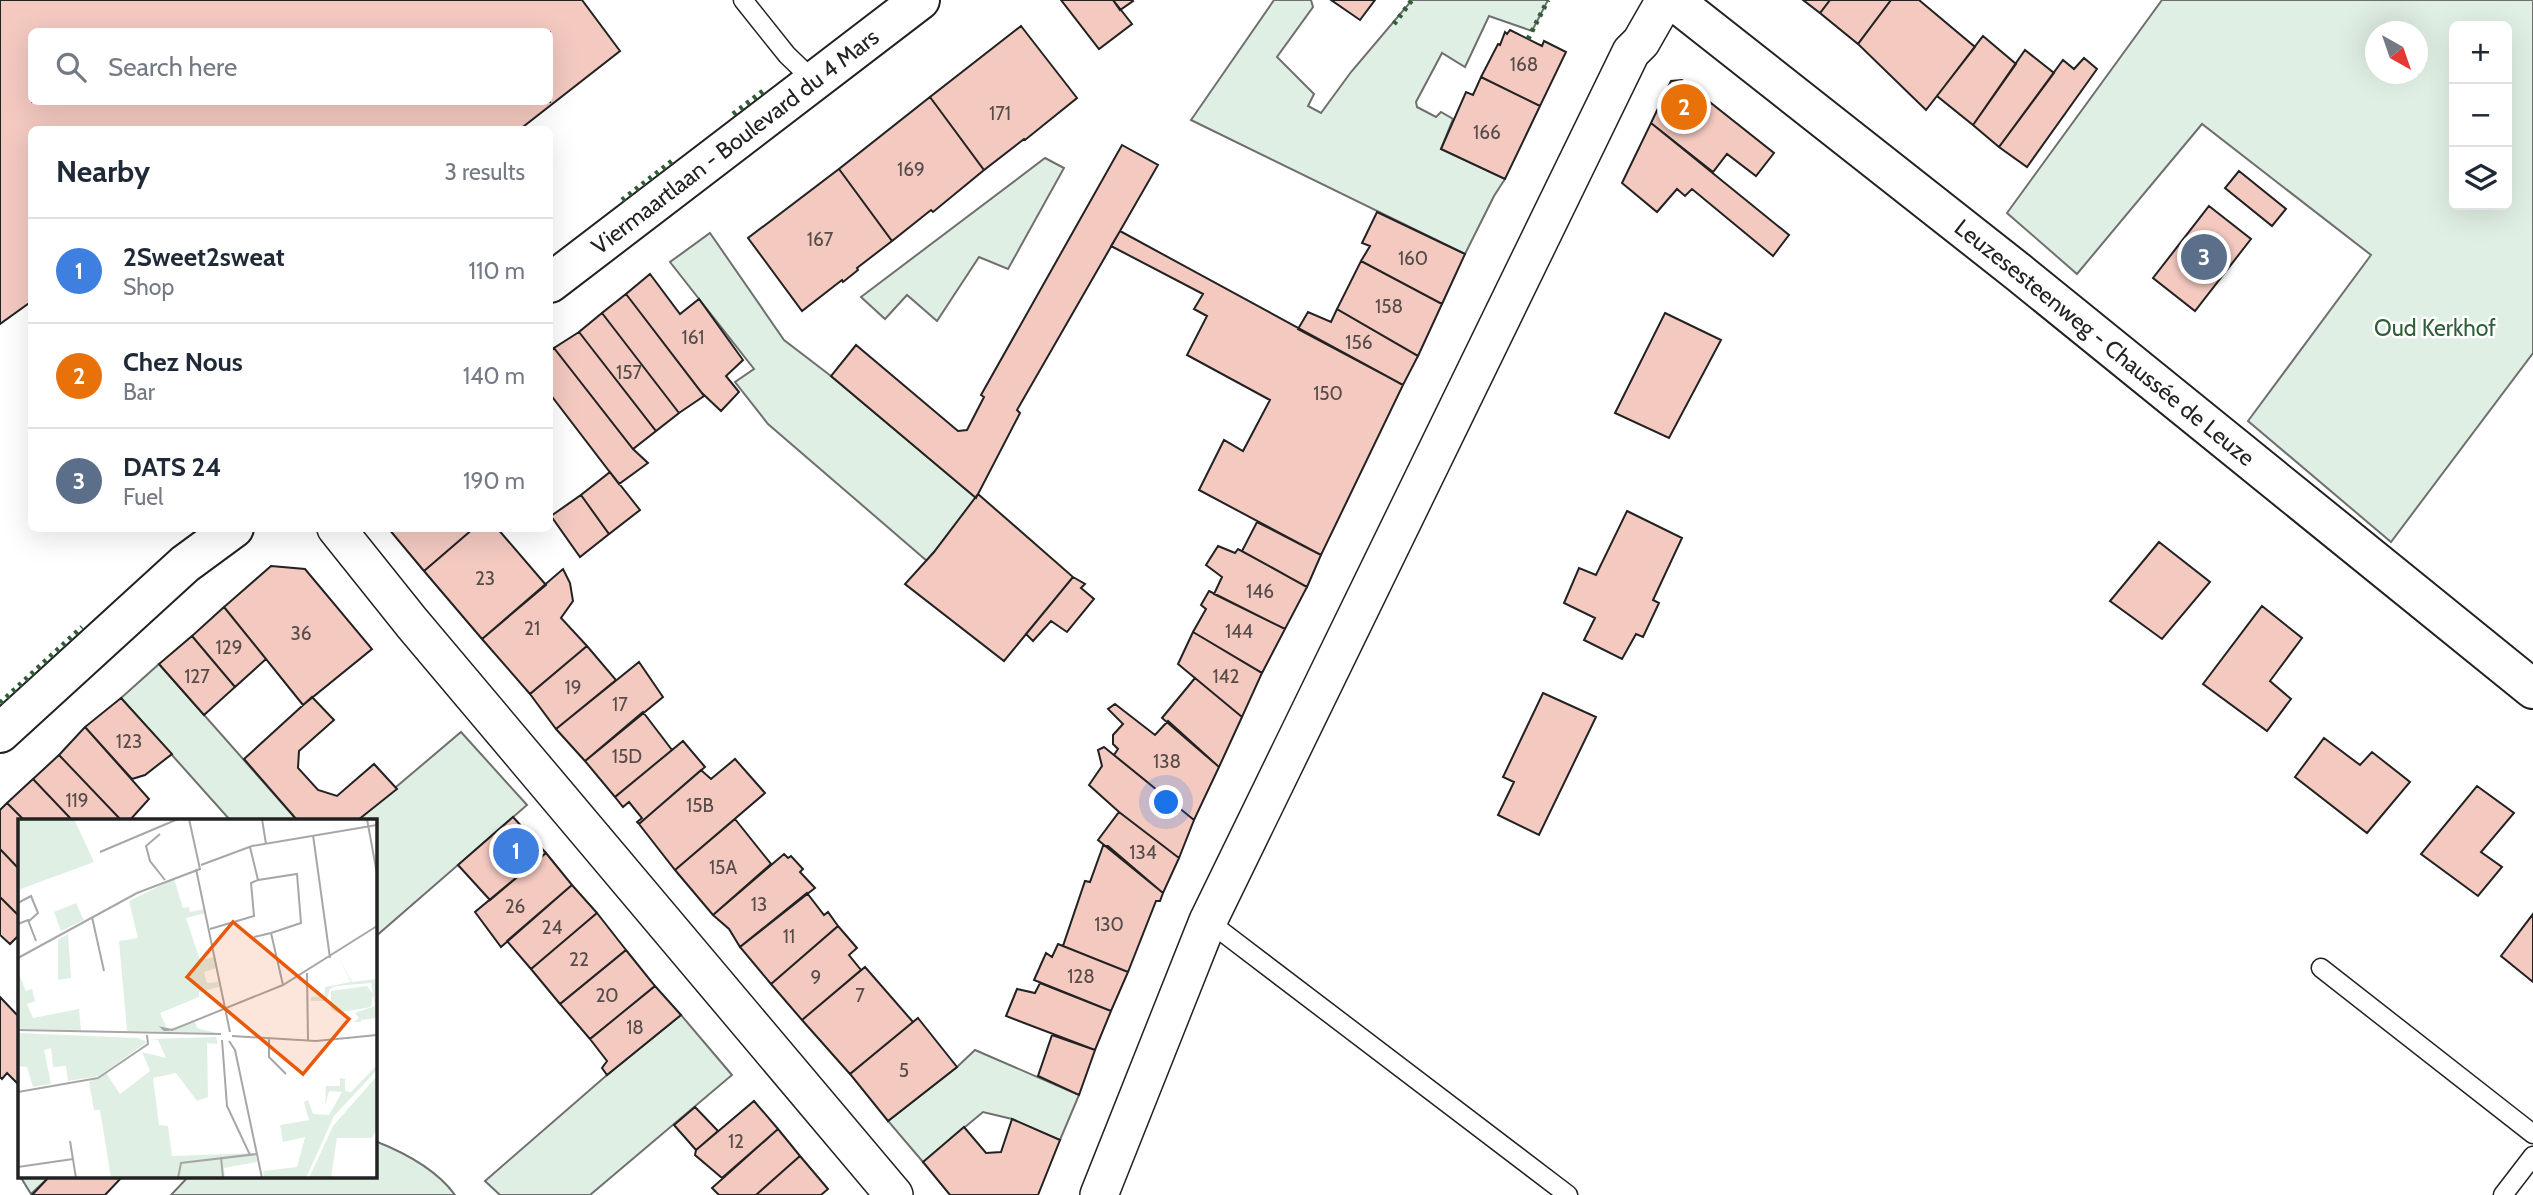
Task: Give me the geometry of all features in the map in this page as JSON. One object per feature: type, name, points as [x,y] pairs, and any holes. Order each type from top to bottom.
[{"type":"main road","name":"Viermaartlaan - Boulevard du 4 Mars","points":[[553,281],[920,0]]},
{"type":"main road","name":"Leuzesesteenweg - Chaussée de Leuze","points":[[1673,0],[2017,271],[2533,689]]},
{"type":"main road","points":[[0,733],[186,564],[229,532]]},
{"type":"street","points":[[1099,1195],[1208,921],[1631,52],[1641,42],[1665,0]]},
{"type":"street","points":[[339,532],[420,632],[894,1195]]},
{"type":"lane","points":[[743,0],[787,55],[814,81]]},
{"type":"lane","points":[[1208,921],[1568,1195]]},
{"type":"lane","points":[[2321,968],[2533,1134]]},
{"type":"lane","points":[[2503,1195],[2533,1156]]},
{"type":"green space","points":[[1274,0],[1311,0],[1313,7],[1277,57],[1314,94],[1308,106],[1321,113],[1351,72],[1412,0],[1548,0],[1532,31],[1489,16],[1465,67],[1442,53],[1416,102],[1417,107],[1436,117],[1441,112],[1453,119],[1441,149],[1505,179],[1465,254],[1191,120]]},
{"type":"green space","name":"Oud Kerkhof","points":[[2162,0],[2533,0],[2533,353],[2391,542],[2248,421],[2371,255],[2202,124],[2077,274],[2007,213]]},
{"type":"green space","points":[[1045,158],[1064,168],[1008,269],[979,257],[937,321],[907,295],[885,319],[861,297]]},
{"type":"green space","points":[[710,233],[784,340],[976,498],[927,561],[768,424],[735,382],[754,369],[670,262]]},
{"type":"green space","points":[[159,664],[296,819],[229,819],[121,698]]},
{"type":"green space","points":[[461,732],[527,805],[376,936],[376,819],[358,819]]},
{"type":"green space","points":[[681,1015],[732,1075],[590,1195],[500,1195],[485,1181],[607,1075]]},
{"type":"green space","points":[[975,1050],[1079,1095],[1060,1140],[1012,1119],[983,1112],[923,1162],[888,1121]]},
{"type":"green space","points":[[376,1141],[419,1163],[455,1195],[171,1195],[187,1178],[376,1178]]},
{"type":"green space","points":[[21,1178],[48,1178],[31,1194]]},
{"type":"building","points":[[0,0],[582,0],[620,51],[553,103],[553,28],[28,28],[28,105],[551,105],[524,126],[28,126],[28,304],[0,324]]},
{"type":"building","points":[[1061,0],[1113,0],[1132,24],[1099,49]]},
{"type":"building","points":[[1113,0],[1132,0],[1133,1],[1120,10]]},
{"type":"building","points":[[1331,0],[1375,0],[1360,20]]},
{"type":"building","points":[[1803,0],[1830,0],[1820,13]]},
{"type":"building","points":[[1830,0],[1891,0],[1858,44],[1820,13]]},
{"type":"building","points":[[1891,0],[1919,0],[1975,47],[1926,110],[1858,44]]},
{"type":"building","points":[[1021,26],[1077,98],[984,170],[930,97]]},
{"type":"building","points":[[1510,30],[1542,46],[1544,41],[1566,52],[1540,106],[1481,77],[1505,32],[1507,34]]},
{"type":"building","points":[[1983,36],[2016,64],[1973,125],[1937,96]]},
{"type":"building","points":[[2025,50],[2054,73],[1999,147],[1973,125]]},
{"type":"building","points":[[2084,58],[2097,69],[2027,167],[1999,147],[2063,60],[2074,69]]},
{"type":"building","points":[[1481,77],[1540,106],[1505,179],[1441,149],[1466,92],[1473,95]]},
{"type":"building","points":[[1682,80],[1774,153],[1756,176],[1727,154],[1713,172],[1651,123],[1671,81]]},
{"type":"building","points":[[930,97],[984,170],[892,241],[839,169]]},
{"type":"building","points":[[1651,123],[1789,235],[1773,256],[1692,189],[1685,196],[1677,189],[1657,212],[1622,183]]},
{"type":"building","points":[[1122,145],[1158,165],[1017,410],[1020,413],[976,498],[831,376],[856,345],[958,431],[967,430],[984,397],[981,395]]},
{"type":"building","points":[[839,169],[892,241],[843,282],[842,280],[802,311],[748,238]]},
{"type":"building","points":[[2239,171],[2286,209],[2272,226],[2225,188]]},
{"type":"building","points":[[2209,206],[2251,239],[2195,311],[2153,278]]},
{"type":"building","points":[[1377,212],[1465,254],[1442,304],[1361,261],[1370,246],[1362,243]]},
{"type":"building","points":[[1120,231],[1403,385],[1321,555],[1199,490],[1224,440],[1243,451],[1270,400],[1187,355],[1207,316],[1194,309],[1203,294],[1111,246]]},
{"type":"building","points":[[1361,261],[1442,304],[1418,356],[1337,309]]},
{"type":"building","points":[[650,274],[680,314],[699,299],[743,360],[726,376],[739,392],[721,411],[702,393],[626,294]]},
{"type":"building","points":[[626,294],[704,396],[679,413],[602,313]]},
{"type":"building","points":[[1337,309],[1418,356],[1403,385],[1298,329],[1308,312],[1331,322]]},
{"type":"building","points":[[602,313],[679,413],[656,431],[579,332]]},
{"type":"building","points":[[1665,313],[1721,340],[1669,438],[1615,413]]},
{"type":"building","points":[[579,332],[656,431],[633,449],[554,348]]},
{"type":"building","points":[[553,349],[633,449],[648,463],[619,484],[553,398]]},
{"type":"building","points":[[610,472],[640,510],[609,534],[581,495]]},
{"type":"building","points":[[978,494],[1073,577],[1004,661],[905,584],[934,552]]},
{"type":"building","points":[[581,495],[609,534],[580,557],[553,519],[553,515]]},
{"type":"building","points":[[1627,511],[1682,538],[1653,600],[1659,603],[1643,637],[1636,634],[1622,659],[1584,640],[1595,618],[1564,603],[1579,568],[1596,575]]},
{"type":"building","points":[[1257,522],[1321,555],[1307,587],[1242,551]]},
{"type":"building","points":[[391,532],[469,532],[424,571]]},
{"type":"building","points":[[469,532],[500,532],[546,585],[482,639],[424,571]]},
{"type":"building","points":[[2159,542],[2210,582],[2162,639],[2110,601]]},
{"type":"building","points":[[1218,546],[1235,553],[1238,549],[1307,587],[1285,629],[1214,594],[1222,577],[1206,565]]},
{"type":"building","points":[[271,566],[305,569],[372,649],[303,705],[224,607]]},
{"type":"building","points":[[563,569],[570,583],[573,601],[561,618],[587,646],[530,694],[482,639]]},
{"type":"building","points":[[1073,577],[1085,584],[1081,588],[1094,599],[1067,632],[1051,621],[1033,641],[1026,634]]},
{"type":"building","points":[[1209,591],[1285,629],[1262,673],[1193,632],[1206,609],[1201,605]]},
{"type":"building","points":[[2262,606],[2302,638],[2270,681],[2291,699],[2267,731],[2203,684]]},
{"type":"building","points":[[224,607],[266,659],[235,687],[192,636]]},
{"type":"building","points":[[1193,632],[1262,673],[1242,717],[1178,664]]},
{"type":"building","points":[[192,636],[235,687],[204,715],[159,664]]},
{"type":"building","points":[[587,646],[616,680],[556,729],[530,694]]},
{"type":"building","points":[[639,662],[663,697],[585,761],[556,729]]},
{"type":"building","points":[[1195,678],[1242,717],[1219,767],[1162,718]]},
{"type":"building","points":[[1543,693],[1596,717],[1539,835],[1498,815],[1514,782],[1503,777]]},
{"type":"building","points":[[312,697],[334,720],[299,751],[298,768],[318,790],[337,796],[374,764],[397,789],[359,819],[296,819],[244,759]]},
{"type":"building","points":[[121,698],[172,754],[145,775],[132,779],[85,727]]},
{"type":"building","points":[[1115,704],[1155,735],[1168,721],[1219,767],[1194,820],[1114,755],[1118,749],[1113,744],[1113,735],[1123,724],[1108,709]]},
{"type":"building","points":[[643,712],[672,750],[615,797],[585,761]]},
{"type":"building","points":[[85,727],[149,799],[131,819],[120,819],[59,755]]},
{"type":"building","points":[[2324,738],[2360,765],[2372,752],[2410,782],[2367,833],[2295,777]]},
{"type":"building","points":[[683,741],[705,767],[639,824],[637,822],[642,818],[629,802],[623,807],[615,797]]},
{"type":"building","points":[[1104,747],[1194,820],[1179,858],[1089,785],[1102,766],[1098,750]]},
{"type":"building","points":[[59,755],[120,819],[71,819],[33,779]]},
{"type":"building","points":[[735,759],[765,793],[675,870],[639,824],[701,770],[711,779]]},
{"type":"building","points":[[33,779],[71,819],[23,819],[7,803]]},
{"type":"building","points":[[2477,786],[2514,813],[2481,852],[2502,867],[2478,896],[2421,854]]},
{"type":"building","points":[[7,803],[23,819],[18,819],[18,868],[0,849],[0,810]]},
{"type":"building","points":[[1119,812],[1179,858],[1163,893],[1098,840]]},
{"type":"building","points":[[513,817],[546,853],[490,900],[458,865]]},
{"type":"building","points":[[735,819],[771,864],[713,915],[675,870]]},
{"type":"building","points":[[1103,846],[1108,846],[1163,893],[1160,901],[1156,901],[1128,972],[1063,946],[1085,881],[1090,882]]},
{"type":"building","points":[[0,849],[18,868],[18,915],[0,897]]},
{"type":"building","points":[[546,853],[572,885],[501,947],[475,912]]},
{"type":"building","points":[[784,854],[788,858],[791,856],[803,869],[800,872],[815,888],[740,947],[729,929],[713,915]]},
{"type":"building","points":[[572,885],[597,913],[531,969],[507,941]]},
{"type":"building","points":[[807,893],[824,915],[828,912],[838,926],[771,984],[740,947]]},
{"type":"building","points":[[0,897],[18,915],[18,936],[10,944],[0,935]]},
{"type":"building","points":[[597,913],[626,950],[560,1004],[531,969]]},
{"type":"building","points":[[2533,914],[2533,982],[2501,956]]},
{"type":"building","points":[[838,926],[857,948],[849,955],[861,970],[802,1020],[771,984]]},
{"type":"building","points":[[1058,944],[1128,972],[1111,1011],[1034,980],[1046,953],[1052,957]]},
{"type":"building","points":[[626,950],[655,986],[590,1039],[560,1004]]},
{"type":"building","points":[[865,967],[913,1022],[850,1074],[802,1020]]},
{"type":"building","points":[[1040,983],[1111,1011],[1095,1050],[1006,1016],[1017,989],[1035,993]]},
{"type":"building","points":[[655,986],[681,1015],[607,1075],[602,1068],[607,1061],[590,1039]]},
{"type":"building","points":[[0,997],[18,1016],[18,1084],[7,1073],[2,1079]]},
{"type":"building","points":[[918,1018],[957,1067],[888,1121],[850,1074]]},
{"type":"building","points":[[1052,1035],[1095,1050],[1079,1095],[1038,1076]]},
{"type":"building","points":[[754,1101],[778,1129],[722,1178],[695,1155],[696,1150]]},
{"type":"building","points":[[695,1107],[718,1131],[696,1150],[674,1125]]},
{"type":"building","points":[[1012,1119],[1060,1140],[1038,1195],[950,1195],[923,1162],[964,1127],[986,1153],[1001,1152]]},
{"type":"building","points":[[778,1129],[800,1156],[756,1195],[719,1195],[712,1188]]},
{"type":"building","points":[[800,1156],[828,1189],[821,1195],[756,1195]]},
{"type":"building","points":[[48,1178],[121,1178],[105,1195],[32,1195]]},
{"type":"hedge","points":[[1394,24],[1412,0]]},
{"type":"hedge","points":[[1528,39],[1548,0]]},
{"type":"hedge","points":[[733,114],[763,91]]},
{"type":"hedge","points":[[622,200],[672,161]]},
{"type":"hedge","points":[[0,703],[82,627]]},
{"type":"place","name":"Chez Nous","points":[[1684,107]]},
{"type":"place","name":"DATS 24","points":[[2204,257]]},
{"type":"place","name":"2Sweet2sweat","points":[[516,851]]}]
